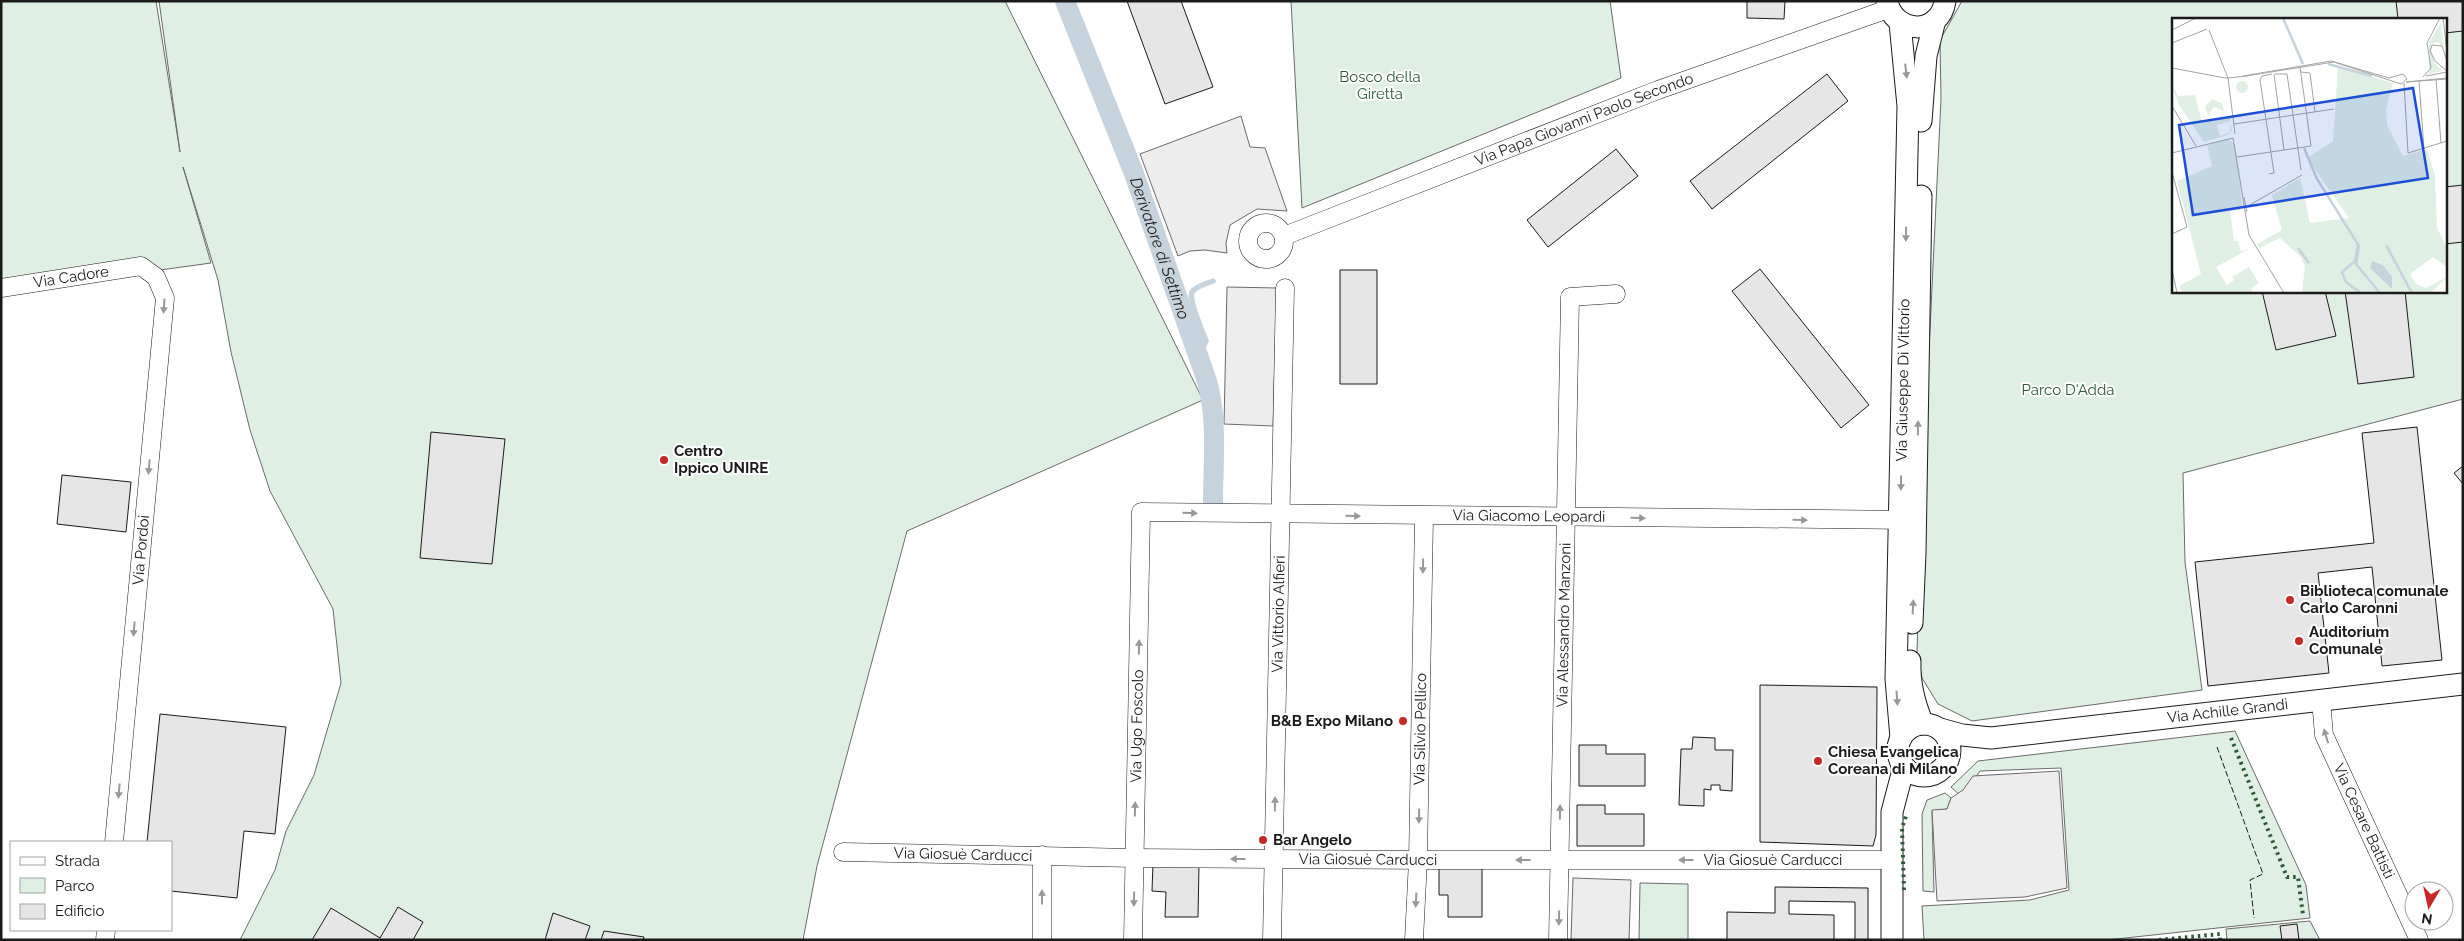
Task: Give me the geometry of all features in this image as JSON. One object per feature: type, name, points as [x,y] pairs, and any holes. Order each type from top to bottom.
[{"type":"street","name":"Via Giuseppe Di Vittorio","points":[[1901,738],[1896,678],[1908,520],[1921,106],[1926,56],[1935,20],[1941,13],[1945,1]]},
{"type":"street","name":"Via Giuseppe Di Vittorio","points":[[1892,11],[1908,106],[1909,679],[1914,703],[1932,727]]},
{"type":"street","points":[[1892,11],[1914,27],[1926,25],[1935,20]]},
{"type":"street","name":"Via Papa Giovanni Paolo Secondo","points":[[1284,236],[1658,90],[1892,11]]},
{"type":"street","name":"Via Cadore","points":[[1,288],[141,266]]},
{"type":"street","name":"Via Pordoi","points":[[114,841],[165,298],[156,276],[141,266]]},
{"type":"street","name":"Via Vittorio Alfieri","points":[[1272,940],[1285,288]]},
{"type":"street","name":"Via Alessandro Manzoni","points":[[1558,940],[1570,297],[1616,294]]},
{"type":"street","name":"Via Giacomo Leopardi","points":[[1141,512],[1424,517],[1908,520]]},
{"type":"street","name":"Via Ugo Foscolo","points":[[1133,940],[1141,512]]},
{"type":"street","name":"Via Silvio Pellico","points":[[1414,940],[1418,860],[1424,517]]},
{"type":"street","name":"Via Achille Grandi","points":[[1932,727],[1962,735],[1991,738],[2463,684]]},
{"type":"street","name":"Via Cesare Battisti","points":[[2320,700],[2324,735],[2419,940]]},
{"type":"street","points":[[1932,727],[1950,745],[1948,762],[1938,773],[1926,777],[1916,776],[1902,764],[1898,756],[1901,738],[1906,731],[1932,727]]},
{"type":"street","name":"Via Achille Grandi","points":[[1948,762],[1972,745],[1991,738]]},
{"type":"street","points":[[1892,940],[1892,812],[1902,774],[1902,764]]},
{"type":"street","points":[[1892,812],[1926,777]]},
{"type":"street","name":"Via Giosuè Carducci","points":[[843,852],[1134,858],[1559,861],[1892,860]]},
{"type":"street","points":[[1042,855],[1042,940]]},
{"type":"green space","name":"Centro Ippico UNIRE","points":[[1,1],[156,1],[180,152],[159,1],[1005,1],[1203,400],[907,531],[817,866],[803,940],[240,940],[275,870],[286,831],[314,775],[341,683],[333,609],[270,491],[250,430],[231,352],[218,280],[183,167],[211,263],[1,292]]},
{"type":"green space","name":"Bosco della Giretta","points":[[1291,1],[1610,1],[1621,78],[1302,208]]},
{"type":"green space","name":"Parco D'Adda","points":[[1962,1],[2463,1],[2463,399],[2183,473],[2185,562],[2202,690],[1972,721],[1938,704],[1922,678],[1917,652],[1922,497],[1941,99],[1940,40]]},
{"type":"green space","points":[[2235,731],[2306,885],[2310,918],[2107,940],[1924,940],[1922,906],[2030,900],[2069,890],[2061,768],[1980,771],[1962,797],[1951,787],[1978,761]]},
{"type":"green space","points":[[1945,793],[1951,798],[1947,809],[1932,811],[1934,892],[1923,891],[1922,814],[1927,800]]},
{"type":"green space","points":[[1640,883],[1688,884],[1688,940],[1639,940]]},
{"type":"green space","points":[[2310,921],[2320,940],[2227,940],[2226,929]]},
{"type":"shaded area","points":[[1241,116],[1250,147],[1265,148],[1287,211],[1257,209],[1230,225],[1226,243],[1227,253],[1205,250],[1190,251],[1178,256],[1140,154]]},
{"type":"shaded area","points":[[1227,287],[1277,288],[1273,426],[1224,424]]},
{"type":"shaded area","points":[[2059,771],[2067,888],[2025,897],[1937,901],[1932,810],[1947,809],[1951,798],[1963,790],[1973,776]]},
{"type":"shaded area","points":[[1573,878],[1631,880],[1629,940],[1571,940]]},
{"type":"building","points":[[1127,1],[1181,1],[1213,87],[1165,104]]},
{"type":"building","points":[[1747,1],[1785,1],[1784,19],[1747,18]]},
{"type":"building","points":[[2396,1],[2463,1],[2463,31],[2446,33],[2446,18],[2398,18]]},
{"type":"building","points":[[1827,74],[1848,101],[1712,209],[1690,181]]},
{"type":"building","points":[[1616,149],[1638,176],[1548,247],[1527,220]]},
{"type":"building","points":[[2463,185],[2463,242],[2446,244],[2446,187]]},
{"type":"building","points":[[1760,269],[1869,405],[1841,428],[1732,291]]},
{"type":"building","points":[[1340,270],[1377,270],[1377,384],[1340,384]]},
{"type":"building","points":[[2262,292],[2325,292],[2336,336],[2276,350]]},
{"type":"building","points":[[2345,292],[2405,292],[2414,377],[2358,384]]},
{"type":"building","points":[[2417,427],[2442,660],[2382,666],[2372,567],[2318,573],[2329,673],[2208,686],[2195,562],[2374,543],[2362,433]]},
{"type":"building","points":[[431,432],[505,439],[492,564],[420,558]]},
{"type":"building","points":[[2463,466],[2463,484],[2454,473]]},
{"type":"building","points":[[62,475],[131,482],[126,532],[57,524]]},
{"type":"building","name":"Chiesa Evangelica Coreana di Milano","points":[[1760,685],[1877,687],[1876,835],[1873,846],[1760,842]]},
{"type":"building","points":[[160,714],[286,727],[275,834],[244,831],[237,898],[172,891],[172,841],[147,841]]},
{"type":"building","points":[[1693,737],[1715,738],[1715,750],[1733,750],[1732,791],[1720,790],[1720,785],[1711,785],[1711,790],[1704,789],[1704,806],[1679,805],[1681,749],[1692,749]]},
{"type":"building","points":[[1579,745],[1606,745],[1606,754],[1645,754],[1645,786],[1579,786]]},
{"type":"building","points":[[1577,805],[1605,805],[1605,814],[1644,814],[1644,846],[1577,846]]},
{"type":"building","points":[[1153,863],[1199,864],[1198,917],[1165,917],[1166,892],[1152,891]]},
{"type":"building","points":[[1439,867],[1482,867],[1482,917],[1448,917],[1448,895],[1439,895]]},
{"type":"building","points":[[1775,887],[1868,888],[1868,940],[1855,940],[1855,902],[1789,901],[1789,914],[1834,915],[1834,940],[1727,940],[1727,912],[1775,913]]},
{"type":"building","points":[[398,907],[423,922],[413,940],[312,940],[331,908],[380,938]]},
{"type":"building","points":[[553,913],[590,926],[585,940],[545,940]]},
{"type":"building","points":[[2297,924],[2299,940],[2282,940],[2280,926]]},
{"type":"building","points":[[604,931],[644,937],[643,940],[601,940]]},
{"type":"waterway","name":"Derivatore di Settimo","points":[[1065,1],[1133,171],[1207,381],[1214,427],[1213,504]]},
{"type":"waterway","points":[[1197,349],[1204,345],[1206,341],[1191,296],[1192,292],[1198,287],[1213,281]]},
{"type":"hedge","points":[[2231,738],[2287,877],[2298,877],[2303,915]]},
{"type":"hedge","points":[[1904,890],[1902,828],[1906,816]]},
{"type":"hedge","points":[[2159,940],[2220,934],[2220,940]]},
{"type":"fence","points":[[2217,747],[2263,874],[2250,880],[2254,918]]},
{"type":"place","name":"Centro Ippico UNIRE","points":[[664,460]]},
{"type":"place","name":"Biblioteca comunale Carlo Caronni","points":[[2290,600]]},
{"type":"place","name":"Auditorium Comunale","points":[[2299,641]]},
{"type":"place","name":"B&B Expo Milano","points":[[1403,721]]},
{"type":"place","name":"Chiesa Evangelica Coreana di Milano","points":[[1818,761]]},
{"type":"place","name":"Bar Angelo","points":[[1263,840]]}]
